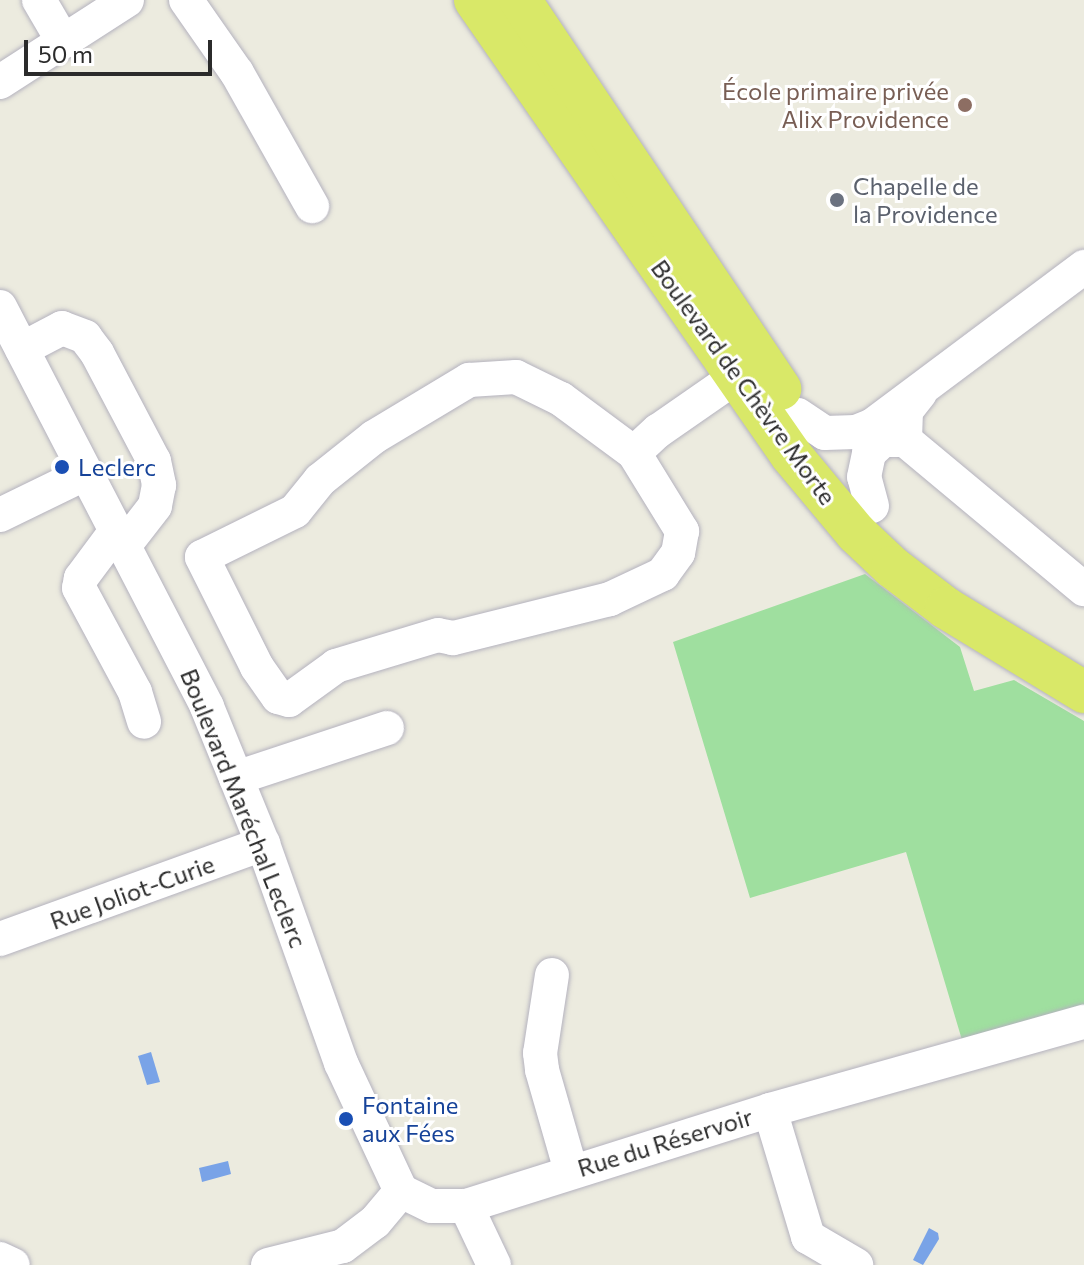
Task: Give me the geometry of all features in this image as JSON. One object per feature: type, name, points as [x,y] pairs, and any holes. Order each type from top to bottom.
[{"type":"main road","name":"Boulevard de Chèvre Morte","points":[[475,0],[816,486],[892,567],[965,621],[1084,692]]},
{"type":"main road","name":"Boulevard de Chèvre Morte","points":[[520,0],[836,468],[909,545],[993,607],[1084,661]]},
{"type":"street","points":[[39,0],[63,41]]},
{"type":"street","points":[[0,82],[127,0]]},
{"type":"street","points":[[186,0],[237,73],[312,206]]},
{"type":"street","points":[[798,415],[825,433],[856,432],[881,420],[1084,267]]},
{"type":"street","name":"Boulevard Maréchal Leclerc","points":[[0,307],[207,707],[263,844],[341,1063],[401,1191]]},
{"type":"street","points":[[22,349],[62,328],[85,337],[97,353],[154,461],[159,485],[155,506],[81,578],[79,588],[135,692],[144,722]]},
{"type":"street","points":[[634,453],[658,431],[737,376]]},
{"type":"street","points":[[516,377],[538,386],[561,399],[634,453],[682,531],[678,553],[663,574],[610,599],[453,638],[438,635],[336,666],[289,700],[278,697],[257,667],[202,557],[295,511],[320,480],[374,437],[469,380],[516,377]]},
{"type":"street","points":[[905,440],[903,425],[906,411],[921,392]]},
{"type":"street","points":[[872,506],[864,477],[869,453],[883,440],[905,440],[1084,589]]},
{"type":"street","points":[[0,515],[86,473]]},
{"type":"street","points":[[236,778],[387,728]]},
{"type":"street","name":"Rue Joliot-Curie","points":[[0,939],[263,844]]},
{"type":"street","points":[[552,975],[540,1053],[571,1171]]},
{"type":"street","name":"Rue du Réservoir","points":[[401,1191],[432,1206],[466,1206],[770,1110],[1084,1022]]},
{"type":"street","points":[[770,1110],[808,1237],[856,1265]]},
{"type":"street","points":[[268,1265],[343,1246],[375,1222],[401,1191]]},
{"type":"street","points":[[466,1206],[494,1265]]},
{"type":"street","points":[[0,1259],[13,1265]]},
{"type":"green space","points":[[865,574],[960,647],[974,691],[1014,680],[1084,721],[1084,1005],[962,1040],[906,852],[750,898],[673,642]]},
{"type":"water","points":[[151,1052],[160,1082],[147,1085],[138,1056]]},
{"type":"water","points":[[228,1161],[231,1174],[202,1182],[199,1168]]},
{"type":"water","points":[[929,1228],[938,1233],[939,1239],[923,1265],[913,1260]]},
{"type":"place","name":"École primaire privée Alix Providence","points":[[965,105]]},
{"type":"place","name":"Chapelle de la Providence","points":[[837,200]]},
{"type":"place","name":"Leclerc","points":[[62,467]]},
{"type":"place","name":"Fontaine aux Fées","points":[[346,1119]]}]
